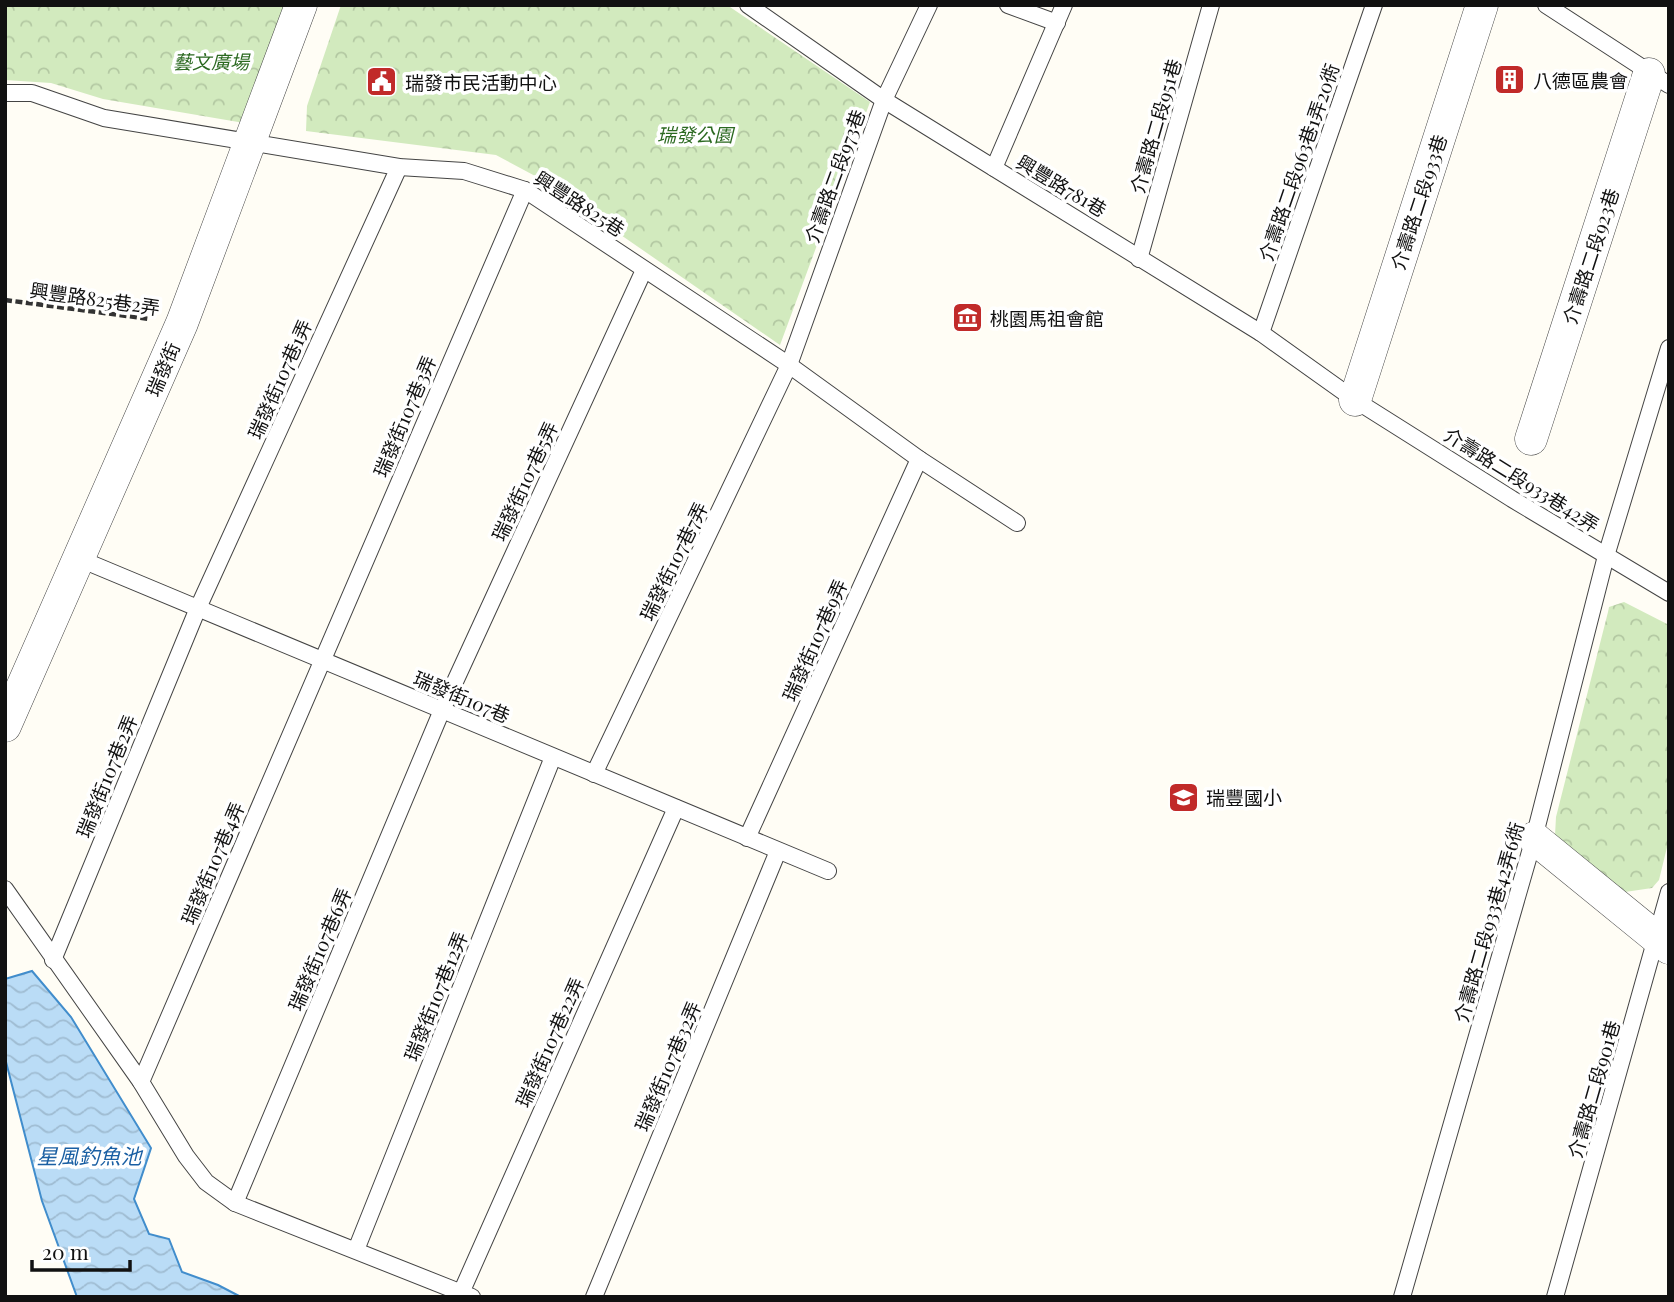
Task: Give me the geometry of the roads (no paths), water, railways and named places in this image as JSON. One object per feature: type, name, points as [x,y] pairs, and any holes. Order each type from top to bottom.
[{"type":"street","name":"瑞發街","points":[[5,726],[182,323],[302,5]]},
{"type":"street","name":"介壽路二段933巷","points":[[1355,400],[1480,6]]},
{"type":"street","name":"介壽路二段923巷","points":[[1531,439],[1659,80]]},
{"type":"street","points":[[1534,838],[1663,943]]},
{"type":"lane","name":"興豐路781巷","points":[[748,5],[884,100],[1261,333],[1355,400]]},
{"type":"lane","name":"介壽路二段973巷","points":[[789,365],[884,100],[929,5]]},
{"type":"lane","points":[[1008,5],[1057,23]]},
{"type":"lane","points":[[994,168],[1064,5]]},
{"type":"lane","name":"介壽路二段951巷","points":[[1139,259],[1211,5]]},
{"type":"lane","name":"介壽路二段963巷1弄20衖","points":[[1261,333],[1374,5]]},
{"type":"lane","points":[[1546,5],[1659,80]]},
{"type":"lane","name":"興豐路825巷","points":[[5,93],[32,93],[104,118],[398,167],[464,171],[525,190],[789,365],[919,459],[1017,523]]},
{"type":"lane","name":"瑞發街107巷1弄","points":[[198,608],[398,167]]},
{"type":"lane","name":"瑞發街107巷3弄","points":[[321,660],[525,190]]},
{"type":"lane","name":"瑞發街107巷5弄","points":[[442,710],[644,270]]},
{"type":"lane","name":"介壽路二段933巷42弄6衖","points":[[1402,1297],[1534,838],[1606,556],[1669,348]]},
{"type":"lane","name":"瑞發街107巷7弄","points":[[594,774],[789,365]]},
{"type":"lane","name":"介壽路二段933巷42弄","points":[[1355,400],[1669,593]]},
{"type":"lane","name":"瑞發街107巷9弄","points":[[747,838],[919,459]]},
{"type":"lane","name":"瑞發街107巷","points":[[80,559],[828,871]]},
{"type":"lane","name":"瑞發街107巷2弄","points":[[53,960],[198,608]]},
{"type":"lane","name":"瑞發街107巷4弄","points":[[141,1082],[321,660]]},
{"type":"lane","name":"瑞發街107巷6弄","points":[[235,1203],[442,710]]},
{"type":"lane","name":"瑞發街107巷12弄","points":[[356,1250],[553,757]]},
{"type":"lane","name":"瑞發街107巷22弄","points":[[466,1295],[676,808]]},
{"type":"lane","name":"瑞發街107巷32弄","points":[[594,1297],[778,851]]},
{"type":"lane","points":[[5,889],[141,1082],[186,1156],[206,1182],[235,1203],[466,1295]]},
{"type":"lane","name":"介壽路二段901巷","points":[[1555,1297],[1663,943],[1669,892]]},
{"type":"water","name":"星風釣魚池","points":[[32,971],[71,1017],[151,1148],[134,1199],[149,1234],[169,1239],[182,1272],[241,1297],[77,1297],[42,1201],[5,1058],[5,979]]},
{"type":"place","name":"八德區農會","points":[[1510,80]]},
{"type":"place","name":"瑞發市民活動中心","points":[[382,82]]},
{"type":"place","name":"桃園馬祖會館","points":[[967,318]]},
{"type":"place","name":"瑞豐國小","points":[[1183,797]]},
{"type":"park label","name":"藝文廣場","points":[[211,61]]},
{"type":"park label","name":"瑞發公園","points":[[695,134]]}]
